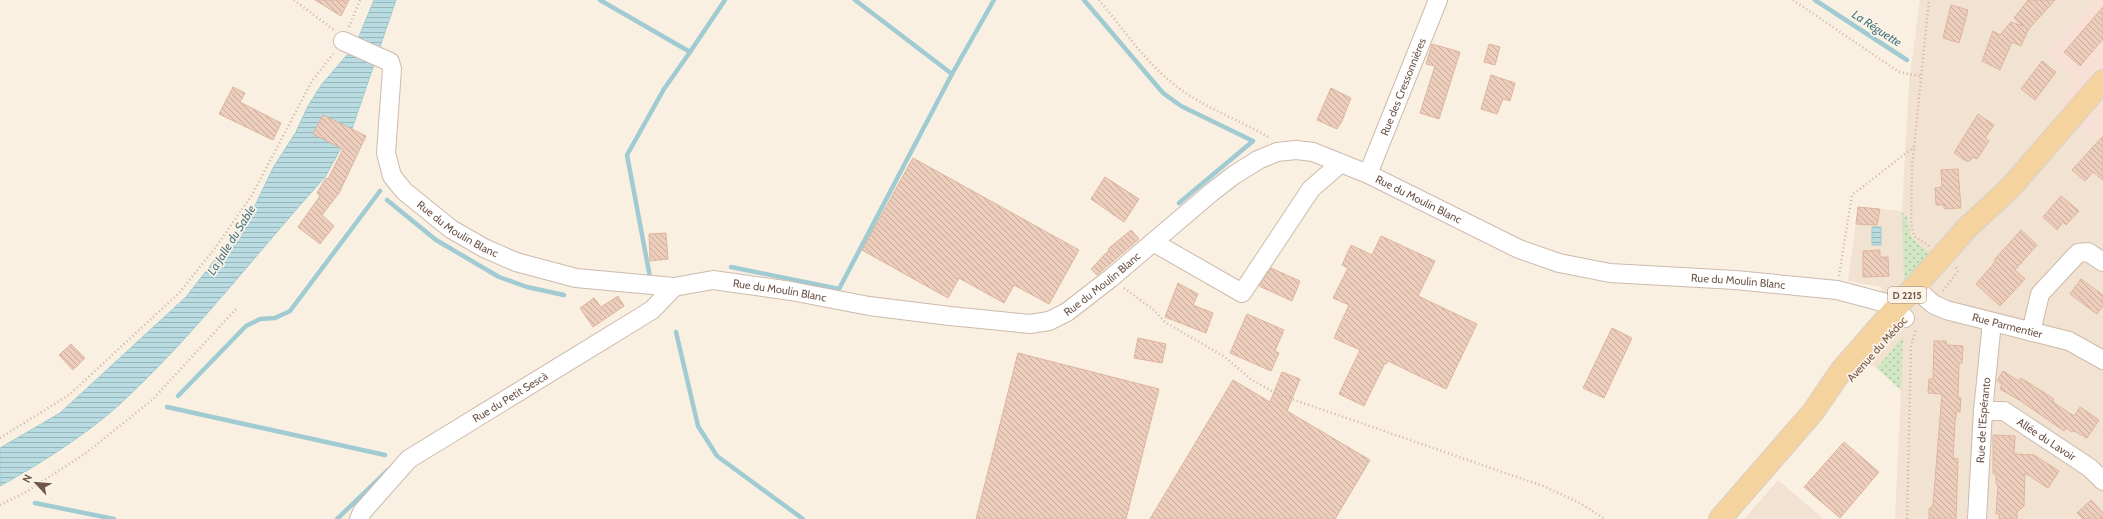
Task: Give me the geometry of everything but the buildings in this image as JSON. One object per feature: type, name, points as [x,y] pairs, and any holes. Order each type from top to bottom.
[{"type":"main road","name":"Avenue du Médoc","points":[[1720,519],[1813,412],[1841,371],[1900,313],[1919,292],[1967,228],[2011,187],[2103,81]]},
{"type":"street","name":"Rue des Cressonnières","points":[[1368,174],[1438,0]]},
{"type":"street","name":"Rue du Moulin Blanc","points":[[343,41],[390,62],[392,69],[386,144],[388,163],[392,176],[404,191],[421,206],[451,228],[484,248],[516,262],[576,278],[674,288],[713,280],[791,291],[869,306],[1030,324],[1049,320],[1067,312],[1111,278],[1234,175],[1258,160],[1277,152],[1296,150],[1313,152],[1368,174],[1538,257],[1584,269],[1610,273],[1735,280],[1837,290],[1886,303],[1900,313]]},
{"type":"street","points":[[1153,242],[1242,293],[1307,194],[1341,163]]},
{"type":"street","points":[[2031,332],[2040,294],[2078,253],[2088,252],[2103,262]]},
{"type":"street","name":"Rue du Petit Sescà","points":[[359,519],[362,512],[409,458],[652,310],[674,288]]},
{"type":"street","name":"Rue Parmentier","points":[[1919,292],[1933,304],[1946,310],[2069,341],[2103,360]]},
{"type":"street","name":"Rue de l'Espéranto","points":[[1977,519],[1983,411],[1992,322]]},
{"type":"street","name":"Allée du Lavoir","points":[[1983,411],[2004,411],[2090,468],[2103,481]]},
{"type":"path","points":[[294,0],[334,29],[343,41]]},
{"type":"path","points":[[0,438],[69,395],[179,293],[216,247],[252,194],[312,81],[343,41],[360,0]]},
{"type":"path","points":[[1099,0],[1159,71],[1176,86],[1194,99],[1272,139],[1277,152]]},
{"type":"path","points":[[1793,0],[1899,72],[1920,76]]},
{"type":"path","points":[[1911,224],[1914,146],[1929,0]]},
{"type":"path","points":[[1837,290],[1852,195],[1914,146]]},
{"type":"path","points":[[1111,278],[1154,310],[1165,322],[1225,357],[1252,380],[1276,394],[1543,486],[1578,502],[1605,519]]},
{"type":"path","points":[[0,504],[26,492],[86,453],[152,400],[236,309]]},
{"type":"path","points":[[1907,519],[1911,346]]},
{"type":"shaded area","points":[[1920,0],[2103,0],[2103,519],[1895,519],[1901,390],[1851,346],[1880,313],[1882,287],[1848,281],[1858,207],[1902,211],[1909,82]]},
{"type":"shaded area","points":[[2095,0],[2103,0],[2103,144],[2057,105],[2079,79],[2047,55]]},
{"type":"shaded area","points":[[1778,480],[1824,519],[1744,519]]},
{"type":"green space","points":[[1902,212],[1907,217],[1911,237],[1930,254],[1904,287]]},
{"type":"green space","points":[[1903,337],[1901,390],[1877,368]]},
{"type":"water","name":"La Jalle du Sable","points":[[374,0],[396,0],[352,129],[323,115],[313,134],[341,148],[325,177],[200,322],[148,378],[107,415],[63,448],[0,486],[0,448],[60,413],[186,297],[252,212],[273,168],[296,132],[308,106],[322,84],[347,55],[351,56]]},
{"type":"water","points":[[1872,227],[1881,227],[1881,245],[1872,245]]},
{"type":"waterway","points":[[600,0],[690,52],[725,0]]},
{"type":"waterway","points":[[855,0],[952,74],[994,0]]},
{"type":"waterway","points":[[1084,0],[1163,93],[1181,106],[1253,141],[1179,203]]},
{"type":"waterway","name":"La Réguette","points":[[1815,0],[1907,60]]},
{"type":"waterway","points":[[650,277],[627,155],[664,89],[690,52]]},
{"type":"waterway","points":[[731,267],[839,289],[952,74]]},
{"type":"waterway","points":[[178,396],[246,326],[260,319],[275,318],[290,311],[380,191]]},
{"type":"waterway","points":[[387,200],[436,240],[499,277],[527,287],[564,295]]},
{"type":"waterway","points":[[676,332],[698,426],[717,456],[803,519]]},
{"type":"waterway","points":[[167,407],[385,455]]},
{"type":"waterway","points":[[337,519],[388,470]]},
{"type":"waterway","points":[[35,503],[114,519]]}]
